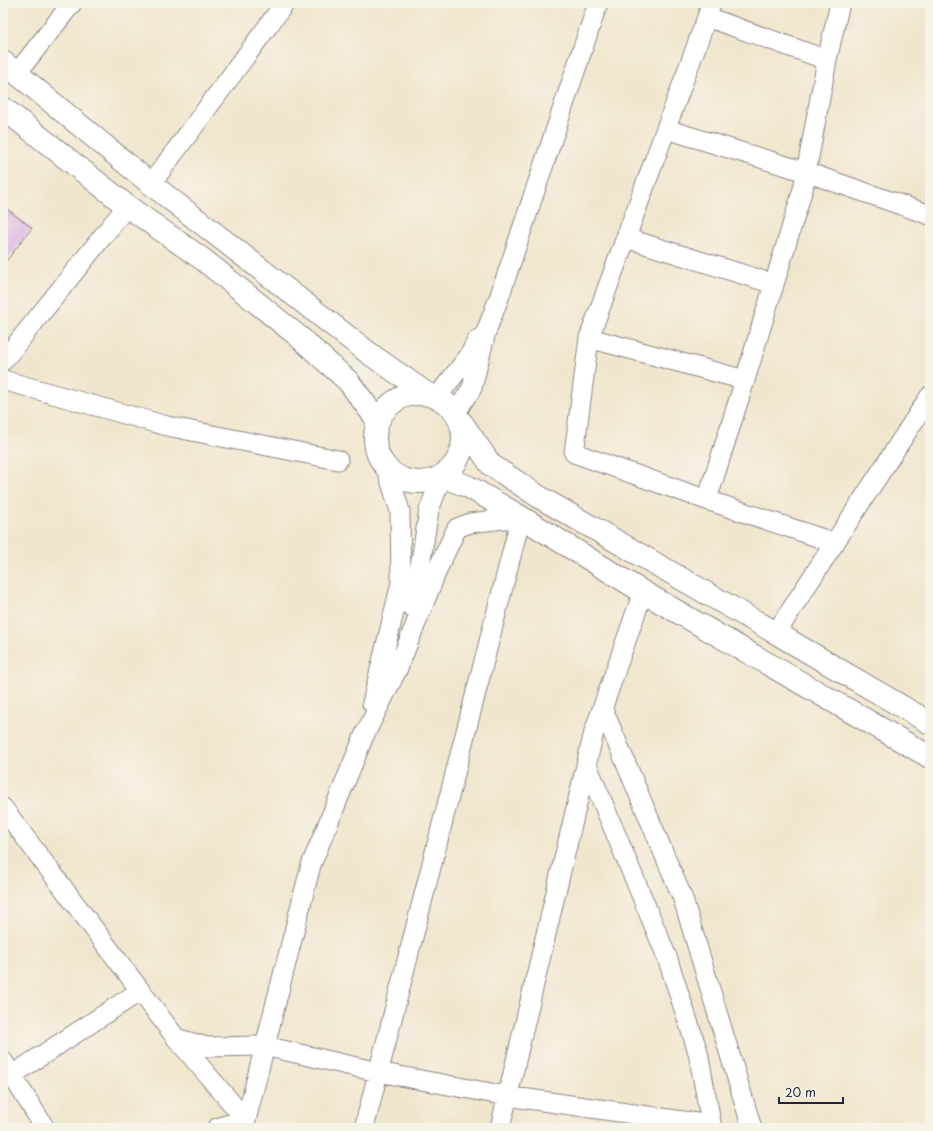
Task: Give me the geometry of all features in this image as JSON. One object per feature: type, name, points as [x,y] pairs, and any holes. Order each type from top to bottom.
[{"type":"street","points":[[72,3],[10,67],[151,184],[370,354],[432,395],[448,403],[491,464],[541,498],[930,723]]},
{"type":"street","points":[[151,184],[285,3]]},
{"type":"street","points":[[432,395],[414,393],[403,396],[392,402],[378,421],[375,433],[379,456],[395,475],[406,480],[418,482],[431,481],[442,476],[452,468],[459,458],[463,447],[464,435],[459,418],[472,388],[486,332],[500,295],[598,3]]},
{"type":"street","points":[[707,500],[745,380],[802,189],[827,60],[840,3]]},
{"type":"street","points":[[827,60],[709,10],[589,338],[574,453],[835,543]]},
{"type":"street","points":[[3,108],[127,206],[205,261],[298,336],[348,382],[378,421]]},
{"type":"street","points":[[666,129],[806,172],[930,216]]},
{"type":"street","points":[[3,361],[127,206]]},
{"type":"street","points":[[626,238],[774,284]]},
{"type":"street","points":[[432,395],[469,356],[500,295]]},
{"type":"street","points":[[589,338],[745,380]]},
{"type":"street","points":[[3,380],[167,426],[338,460]]},
{"type":"street","points":[[776,633],[930,396]]},
{"type":"street","points":[[364,736],[401,582],[400,511],[386,466]]},
{"type":"street","points":[[442,476],[469,487],[643,592],[930,757]]},
{"type":"street","points":[[398,668],[417,585],[429,510],[442,476]]},
{"type":"street","points":[[245,1124],[311,864],[364,736],[398,668],[438,568],[457,528],[470,523],[521,517]]},
{"type":"street","points":[[364,1128],[521,517]]},
{"type":"street","points":[[500,1128],[594,732],[643,592]]},
{"type":"street","points":[[603,709],[683,899],[752,1128]]},
{"type":"street","points":[[176,1038],[207,1047],[265,1046],[378,1072],[507,1096],[712,1126],[698,1052],[666,957],[587,765]]},
{"type":"street","points":[[3,808],[140,991],[245,1124]]},
{"type":"street","points":[[45,1128],[7,1068],[140,991]]},
{"type":"street","points":[[217,1128],[245,1124]]},
{"type":"building","points":[[3,206],[32,228],[3,265]]}]
